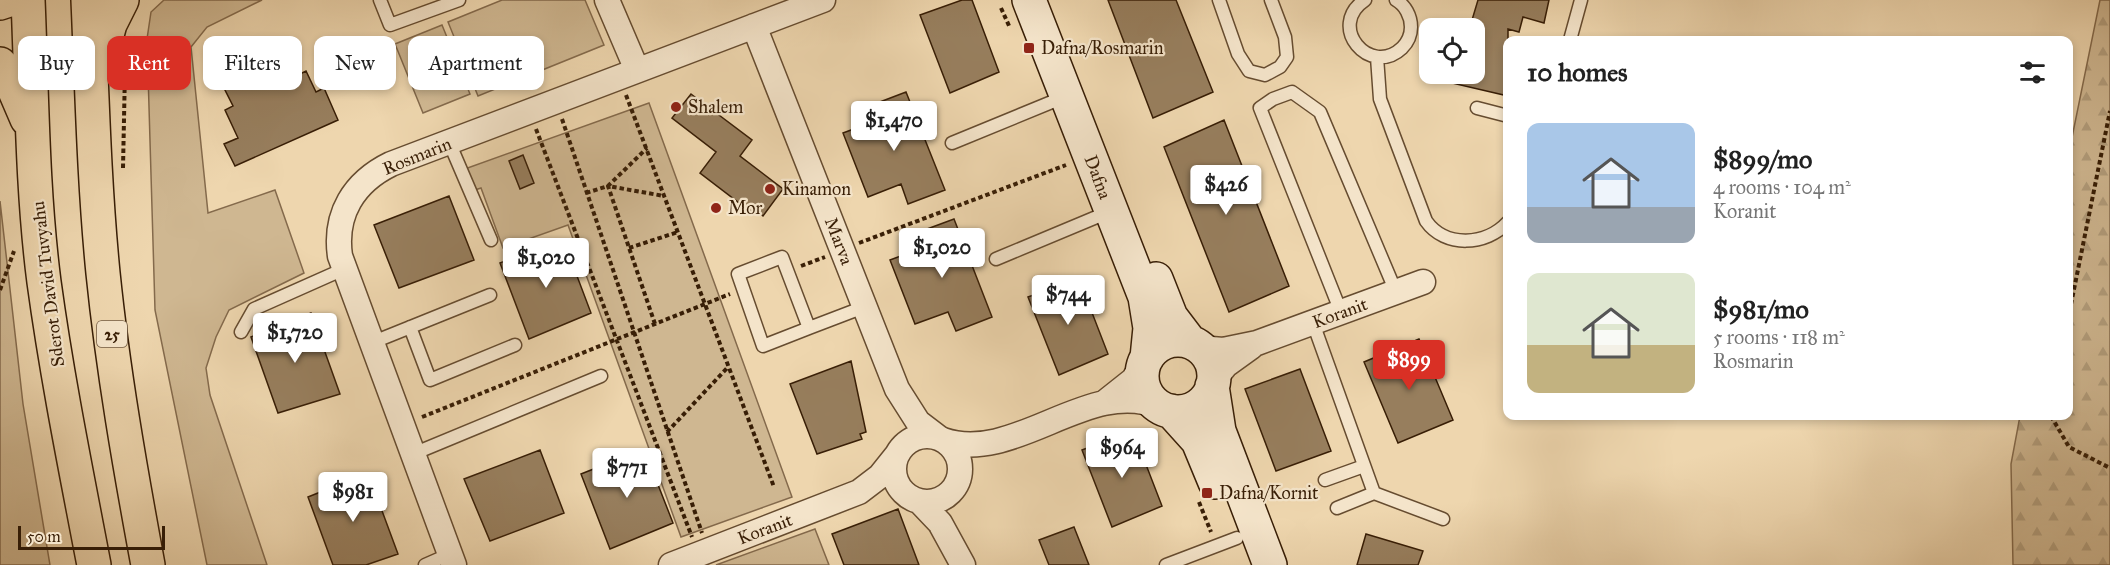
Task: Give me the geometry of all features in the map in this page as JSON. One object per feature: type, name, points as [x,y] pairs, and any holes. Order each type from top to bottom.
[{"type":"main road","points":[[0,3],[9,0]]},
{"type":"main road","name":"Sderot David Tuvyahu","points":[[28,0],[44,280],[65,422],[94,565]]},
{"type":"main road","name":"25","points":[[88,0],[103,273],[128,457],[148,565]]},
{"type":"main road","points":[[93,101],[103,45],[122,0]]},
{"type":"main road","points":[[0,64],[12,84],[34,134]]},
{"type":"street","points":[[608,0],[628,74]]},
{"type":"street","name":"Rosmarin","points":[[452,560],[344,269],[338,244],[340,225],[345,207],[358,187],[385,167],[822,0]]},
{"type":"street","name":"Dafna","points":[[1029,0],[1147,305],[1150,336],[1145,360]]},
{"type":"street","name":"Dafna","points":[[1050,0],[1167,309],[1177,328],[1195,345]]},
{"type":"street","name":"Marva","points":[[754,26],[897,389],[918,422],[941,440]]},
{"type":"street","name":"Koranit","points":[[1195,345],[1223,350],[1257,343],[1423,282]]},
{"type":"street","points":[[961,561],[940,523],[899,487],[895,478],[899,452],[918,437],[962,445],[997,442],[1104,403],[1126,387],[1145,360],[1163,343],[1174,340],[1195,345],[1210,360],[1219,431],[1270,565]]},
{"type":"street","name":"Koranit","points":[[1213,384],[1226,365],[1257,343]]},
{"type":"street","points":[[1145,360],[1142,380],[1145,390],[1200,445],[1242,552]]},
{"type":"street","points":[[1104,403],[1139,401],[1181,411],[1196,406],[1204,400],[1213,384]]},
{"type":"street","name":"Marva","points":[[897,389],[903,421],[899,452]]},
{"type":"street","points":[[941,440],[957,456],[959,478],[953,514],[961,561]]},
{"type":"street","points":[[914,499],[936,501],[945,497],[972,461],[997,442]]},
{"type":"street","name":"Koranit","points":[[671,565],[859,492],[880,476],[899,452]]},
{"type":"street","name":"Koranit","points":[[859,492],[885,491],[914,499]]},
{"type":"lane","points":[[380,0],[390,25],[459,0]]},
{"type":"lane","points":[[1218,0],[1238,54],[1249,71],[1265,75],[1280,67],[1287,57],[1285,38],[1271,0]]},
{"type":"lane","points":[[1363,0],[1351,16],[1350,34],[1360,50],[1377,57],[1396,53],[1409,38],[1410,19],[1406,10],[1396,0]]},
{"type":"lane","points":[[1571,36],[1581,0]]},
{"type":"lane","points":[[1377,57],[1380,99],[1426,222],[1433,232],[1453,240],[1469,241],[1495,234],[1503,227]]},
{"type":"lane","points":[[1341,312],[1260,108],[1273,99],[1292,92],[1320,111],[1396,292]]},
{"type":"lane","points":[[952,143],[1067,96]]},
{"type":"lane","points":[[1477,108],[1503,115]]},
{"type":"lane","points":[[449,142],[491,240]]},
{"type":"lane","points":[[996,259],[1111,210]]},
{"type":"lane","points":[[809,328],[782,257],[738,274],[763,346],[864,307]]},
{"type":"lane","points":[[241,332],[254,309],[344,269]]},
{"type":"lane","points":[[371,343],[490,295]]},
{"type":"lane","points":[[1313,322],[1374,493]]},
{"type":"lane","points":[[410,327],[430,380],[515,345]]},
{"type":"lane","points":[[412,454],[601,376]]},
{"type":"lane","points":[[1325,480],[1364,466]]},
{"type":"lane","points":[[1337,508],[1374,493],[1443,519]]},
{"type":"lane","points":[[1166,565],[1242,552]]},
{"type":"lane","points":[[425,565],[452,560]]},
{"type":"path","points":[[628,74],[647,148],[774,487]]},
{"type":"path","points":[[556,102],[667,432],[703,552]]},
{"type":"path","points":[[529,111],[616,339],[703,552]]},
{"type":"path","points":[[2073,294],[2110,111]]},
{"type":"path","points":[[586,193],[608,186],[647,148]]},
{"type":"path","points":[[787,271],[1090,156]]},
{"type":"path","points":[[608,186],[665,196]]},
{"type":"path","points":[[608,186],[655,324]]},
{"type":"path","points":[[629,248],[678,232]]},
{"type":"path","points":[[401,425],[743,289]]},
{"type":"path","points":[[667,432],[728,366]]},
{"type":"path","points":[[2053,420],[2069,447],[2110,468]]},
{"type":"green space","points":[[164,0],[262,0],[207,27],[191,47],[191,36],[147,36],[151,12]]},
{"type":"green space","points":[[502,0],[585,0],[604,45],[544,69],[544,36],[454,36],[448,22]]},
{"type":"green space","points":[[2100,0],[2110,0],[2110,565],[2013,565],[2011,464],[2019,420],[2073,420],[2073,132]]},
{"type":"green space","points":[[442,25],[446,36],[415,36]]},
{"type":"green space","points":[[408,39],[408,76],[396,46],[396,44]]},
{"type":"green space","points":[[191,47],[208,213],[275,190],[304,273],[229,310],[216,337],[206,368],[210,395],[267,565],[207,565],[155,310],[149,90],[191,90]]},
{"type":"green space","points":[[414,90],[468,90],[470,94],[423,113]]},
{"type":"green space","points":[[476,90],[493,90],[478,96]]},
{"type":"green space","points":[[649,103],[792,497],[681,537],[568,225],[503,248],[481,188],[469,192],[462,170]]},
{"type":"green space","points":[[0,201],[23,404],[50,565],[0,565]]},
{"type":"green space","points":[[815,529],[829,565],[716,565]]},
{"type":"building","points":[[962,0],[972,0],[999,72],[950,93],[920,15]]},
{"type":"building","points":[[1108,0],[1176,0],[1213,92],[1153,118]]},
{"type":"building","points":[[1478,0],[1549,0],[1544,23],[1523,17],[1519,32],[1508,29],[1508,36],[1503,36],[1503,95],[1456,84],[1485,84],[1485,18],[1473,18]]},
{"type":"building","points":[[306,71],[314,90],[316,92],[325,90],[338,120],[235,166],[224,144],[238,138],[225,110],[233,106],[225,90],[302,90],[302,73]]},
{"type":"building","points":[[906,92],[945,190],[908,204],[901,184],[868,197],[843,133],[878,120],[872,105]]},
{"type":"building","points":[[691,94],[752,140],[740,156],[783,189],[763,216],[753,208],[751,212],[700,173],[716,152],[672,118]]},
{"type":"building","points":[[1224,120],[1289,286],[1229,312],[1164,147]]},
{"type":"building","points":[[523,155],[534,183],[520,189],[509,161]]},
{"type":"building","points":[[449,196],[474,260],[399,288],[374,225]]},
{"type":"building","points":[[954,219],[992,317],[956,331],[948,312],[915,324],[890,260],[925,247],[919,232]]},
{"type":"building","points":[[563,239],[591,313],[529,339],[500,263]]},
{"type":"building","points":[[1079,279],[1108,354],[1059,375],[1028,297]]},
{"type":"building","points":[[311,313],[340,394],[278,413],[251,337]]},
{"type":"building","points":[[1419,339],[1453,420],[1398,443],[1364,362]]},
{"type":"building","points":[[851,361],[866,432],[860,434],[862,439],[817,454],[790,384]]},
{"type":"building","points":[[1300,369],[1331,451],[1276,471],[1245,389]]},
{"type":"building","points":[[1133,431],[1162,506],[1112,527],[1082,450]]},
{"type":"building","points":[[644,449],[673,523],[610,549],[581,474]]},
{"type":"building","points":[[540,450],[564,513],[490,541],[464,479]]},
{"type":"building","points":[[368,473],[398,554],[366,565],[333,565],[308,497]]},
{"type":"building","points":[[898,509],[919,565],[844,565],[832,534]]},
{"type":"building","points":[[1074,527],[1089,565],[1049,565],[1039,540]]},
{"type":"building","points":[[1366,534],[1423,551],[1418,565],[1357,565]]},
{"type":"place","name":"Dafna/Rosmarin","points":[[1029,48]]},
{"type":"place","name":"Shalem","points":[[676,107]]},
{"type":"place","name":"Kinamon","points":[[770,189]]},
{"type":"place","name":"Mor","points":[[716,208]]},
{"type":"place","name":"Dafna/Kornit","points":[[1207,493]]}]
